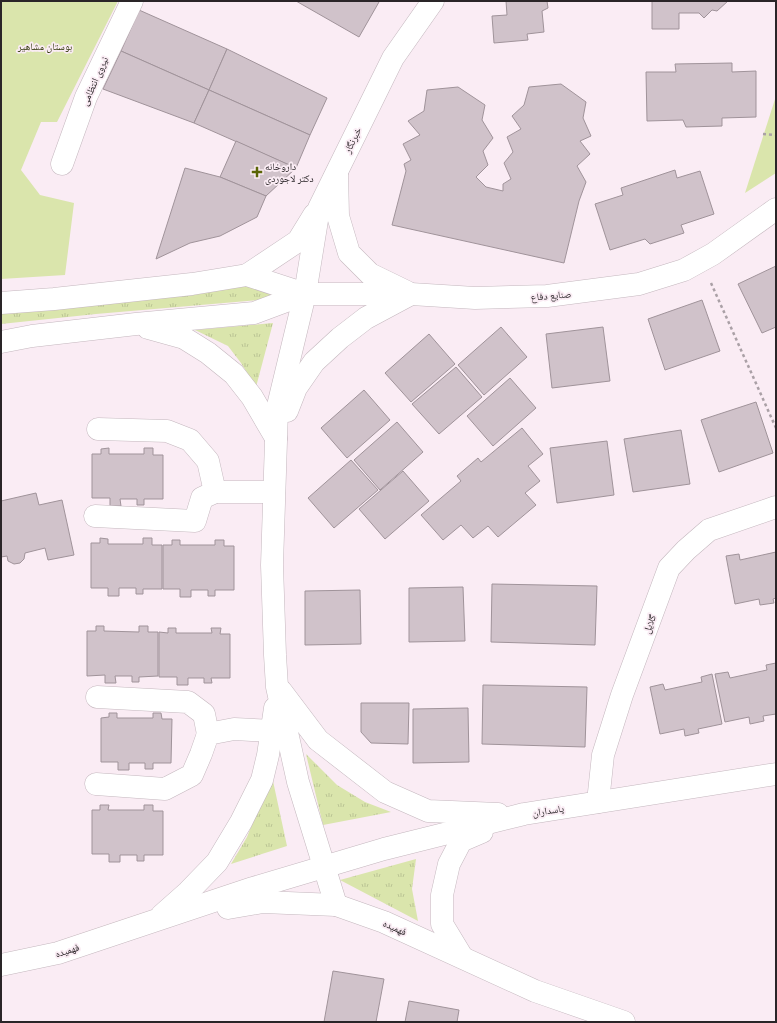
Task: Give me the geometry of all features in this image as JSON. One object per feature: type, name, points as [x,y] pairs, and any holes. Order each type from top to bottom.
[{"type":"street","name":"نیروی انتظامی","points":[[62,164],[86,97],[132,1]]},
{"type":"street","name":"خبرنگار","points":[[277,687],[272,564],[277,410],[305,294],[319,208],[393,58],[434,1]]},
{"type":"street","points":[[337,171],[338,216],[349,253],[370,274],[411,294]]},
{"type":"street","points":[[1,303],[54,299],[192,284],[247,275],[298,241],[319,208]]},
{"type":"street","name":"صنایع دفاع","points":[[305,294],[411,294],[475,298],[547,296],[639,284],[684,270],[713,254],[776,209]]},
{"type":"street","points":[[247,275],[305,294]]},
{"type":"street","points":[[1,342],[32,336],[136,324],[254,313],[305,294]]},
{"type":"street","points":[[276,438],[296,388],[314,362],[340,338],[366,318],[411,294]]},
{"type":"street","points":[[136,324],[184,338],[213,357],[234,374],[252,397],[276,438]]},
{"type":"street","points":[[98,429],[167,431],[190,440],[208,461],[215,492]]},
{"type":"street","points":[[95,516],[195,521],[202,498],[215,492],[274,492]]},
{"type":"street","name":"گلایل","points":[[598,802],[603,754],[622,695],[669,568],[686,550],[709,530],[776,507]]},
{"type":"street","points":[[154,922],[188,892],[217,862],[241,822],[262,780],[273,730],[277,687]]},
{"type":"street","points":[[277,687],[318,740],[385,792],[428,811],[524,814]]},
{"type":"street","points":[[277,687],[298,782],[336,905]]},
{"type":"street","points":[[96,784],[165,788],[192,775],[208,734],[204,714],[188,702],[97,697]]},
{"type":"street","points":[[208,734],[234,728],[273,730]]},
{"type":"street","name":"پاسداران","points":[[325,867],[384,849],[524,814],[776,774]]},
{"type":"street","points":[[462,957],[442,924],[442,895],[449,864],[461,841],[524,814]]},
{"type":"street","name":"فهمیده","points":[[1,965],[58,954],[253,888],[325,867]]},
{"type":"street","name":"فهمیده","points":[[154,922],[263,902],[336,905],[384,922],[535,991],[624,1022]]},
{"type":"path","points":[[764,134],[776,134]]},
{"type":"path","points":[[700,261],[776,428]]},
{"type":"green space","name":"بوستان مشاهیر","points":[[1,1],[118,1],[57,122],[41,122],[21,170],[40,195],[74,203],[65,275],[1,279]]},
{"type":"green space","points":[[776,96],[776,173],[745,193]]},
{"type":"green space","points":[[260,284],[275,290],[272,299],[96,314],[1,324],[1,308]]},
{"type":"green space","points":[[273,323],[256,387],[228,346],[195,330]]},
{"type":"green space","points":[[306,754],[337,785],[365,802],[391,812],[323,825]]},
{"type":"green space","points":[[273,781],[287,846],[231,864],[247,837],[260,804]]},
{"type":"green space","points":[[416,859],[412,889],[418,921],[340,880]]},
{"type":"building","points":[[296,1],[377,1],[379,2],[359,37]]},
{"type":"building","points":[[506,1],[547,1],[548,8],[542,11],[544,32],[527,34],[528,40],[494,43],[492,16],[507,15]]},
{"type":"building","points":[[652,1],[728,1],[717,11],[712,10],[704,18],[699,13],[679,13],[679,29],[652,29]]},
{"type":"building","points":[[139,10],[227,49],[209,90],[121,51]]},
{"type":"building","points":[[227,49],[327,98],[310,135],[209,90]]},
{"type":"building","points":[[121,51],[209,90],[194,123],[103,89]]},
{"type":"building","points":[[732,63],[732,72],[756,71],[756,117],[722,118],[722,126],[686,127],[683,120],[647,121],[646,72],[676,72],[675,64]]},
{"type":"building","points":[[561,84],[586,102],[583,118],[591,136],[580,141],[590,154],[577,166],[586,182],[579,201],[564,263],[392,225],[406,171],[404,164],[411,160],[403,144],[420,135],[408,121],[424,111],[427,90],[458,87],[485,105],[482,120],[493,138],[483,151],[488,165],[476,177],[486,187],[503,191],[503,184],[511,179],[504,163],[513,152],[507,137],[521,129],[512,116],[524,105],[529,87]]},
{"type":"building","points":[[209,90],[310,135],[296,168],[194,123]]},
{"type":"building","name":"داروخانه دکتر لاجوردی","points":[[236,141],[296,168],[266,196],[220,177]]},
{"type":"building","points":[[185,168],[220,177],[266,196],[257,217],[220,236],[190,243],[156,259]]},
{"type":"building","points":[[675,170],[677,178],[700,171],[714,214],[681,225],[684,233],[650,244],[645,239],[610,250],[595,204],[623,195],[621,188]]},
{"type":"building","points":[[776,266],[776,327],[762,333],[738,284]]},
{"type":"building","points":[[702,300],[720,351],[665,370],[648,319]]},
{"type":"building","points":[[501,327],[527,357],[484,395],[458,365]]},
{"type":"building","points":[[603,327],[610,381],[552,388],[546,334]]},
{"type":"building","points":[[429,334],[455,364],[411,402],[385,373]]},
{"type":"building","points":[[456,367],[482,397],[439,434],[412,404]]},
{"type":"building","points":[[510,378],[536,408],[493,446],[467,416]]},
{"type":"building","points":[[364,390],[390,420],[347,458],[321,428]]},
{"type":"building","points":[[756,402],[773,453],[719,472],[701,420]]},
{"type":"building","points":[[397,422],[423,452],[380,490],[354,460]]},
{"type":"building","points":[[522,428],[543,454],[528,466],[540,481],[525,493],[536,505],[498,537],[488,526],[473,538],[461,525],[443,540],[421,515],[461,481],[457,476],[478,458],[481,462]]},
{"type":"building","points":[[681,430],[690,484],[633,492],[624,439]]},
{"type":"building","points":[[607,441],[614,495],[557,503],[550,448]]},
{"type":"building","points":[[109,448],[109,454],[144,454],[144,448],[153,448],[153,455],[163,455],[163,499],[144,499],[144,505],[137,505],[137,499],[120,499],[121,506],[110,506],[110,498],[92,498],[92,454],[101,454],[101,449]]},
{"type":"building","points":[[351,460],[378,490],[334,528],[308,498]]},
{"type":"building","points":[[403,471],[429,501],[385,539],[359,509]]},
{"type":"building","points":[[36,493],[39,505],[62,500],[74,555],[48,560],[45,548],[25,553],[24,559],[20,563],[14,564],[8,561],[7,556],[1,557],[1,501]]},
{"type":"building","points":[[100,538],[108,539],[108,544],[143,544],[143,538],[152,538],[152,545],[162,545],[162,589],[143,589],[143,594],[136,594],[136,588],[119,588],[119,596],[108,596],[108,588],[91,588],[91,543],[100,543]]},
{"type":"building","points":[[172,540],[180,540],[180,545],[215,545],[215,540],[224,540],[224,546],[234,546],[234,590],[215,590],[215,596],[208,596],[208,590],[191,590],[191,597],[180,597],[180,589],[163,589],[163,545],[172,545]]},
{"type":"building","points":[[776,552],[776,598],[773,599],[774,603],[760,605],[759,599],[735,604],[726,556],[739,554],[740,560]]},
{"type":"building","points":[[492,584],[597,586],[595,645],[491,642]]},
{"type":"building","points":[[463,587],[465,641],[409,642],[409,588]]},
{"type":"building","points":[[360,590],[361,644],[305,645],[305,591]]},
{"type":"building","points":[[96,626],[104,626],[104,631],[139,632],[139,626],[148,626],[148,632],[158,632],[158,676],[139,677],[139,682],[132,682],[132,676],[115,676],[116,683],[105,683],[105,675],[87,676],[87,631],[96,631]]},
{"type":"building","points":[[168,628],[176,628],[176,633],[212,633],[211,628],[221,628],[220,634],[230,634],[230,678],[211,678],[212,683],[204,683],[204,678],[188,678],[188,685],[177,685],[177,677],[159,677],[159,632],[168,633]]},
{"type":"building","points":[[776,663],[776,714],[763,716],[764,721],[750,724],[749,717],[725,722],[715,674],[728,672],[730,678],[767,670],[766,665]]},
{"type":"building","points":[[712,674],[722,724],[698,729],[699,733],[685,736],[684,729],[660,734],[650,687],[663,684],[665,690],[702,682],[701,677]]},
{"type":"building","points":[[483,685],[587,687],[585,747],[482,744]]},
{"type":"building","points":[[361,703],[409,703],[408,744],[371,743],[361,732]]},
{"type":"building","points":[[468,708],[469,762],[413,763],[413,709]]},
{"type":"building","points":[[109,713],[117,713],[117,718],[153,718],[153,713],[161,713],[162,719],[172,719],[171,763],[153,763],[153,769],[145,769],[145,763],[129,763],[129,770],[118,770],[118,762],[101,762],[101,718],[109,717]]},
{"type":"building","points":[[100,805],[109,805],[108,810],[144,810],[144,805],[153,805],[153,811],[163,811],[163,855],[144,855],[144,861],[137,861],[137,855],[120,855],[120,862],[109,862],[109,854],[92,854],[92,810],[100,810]]},
{"type":"building","points":[[333,971],[384,979],[376,1022],[324,1022]]},
{"type":"building","points":[[409,1001],[459,1010],[457,1022],[405,1022]]},
{"type":"place","name":"داروخانه دکتر لاجوردی","points":[[257,172]]}]
